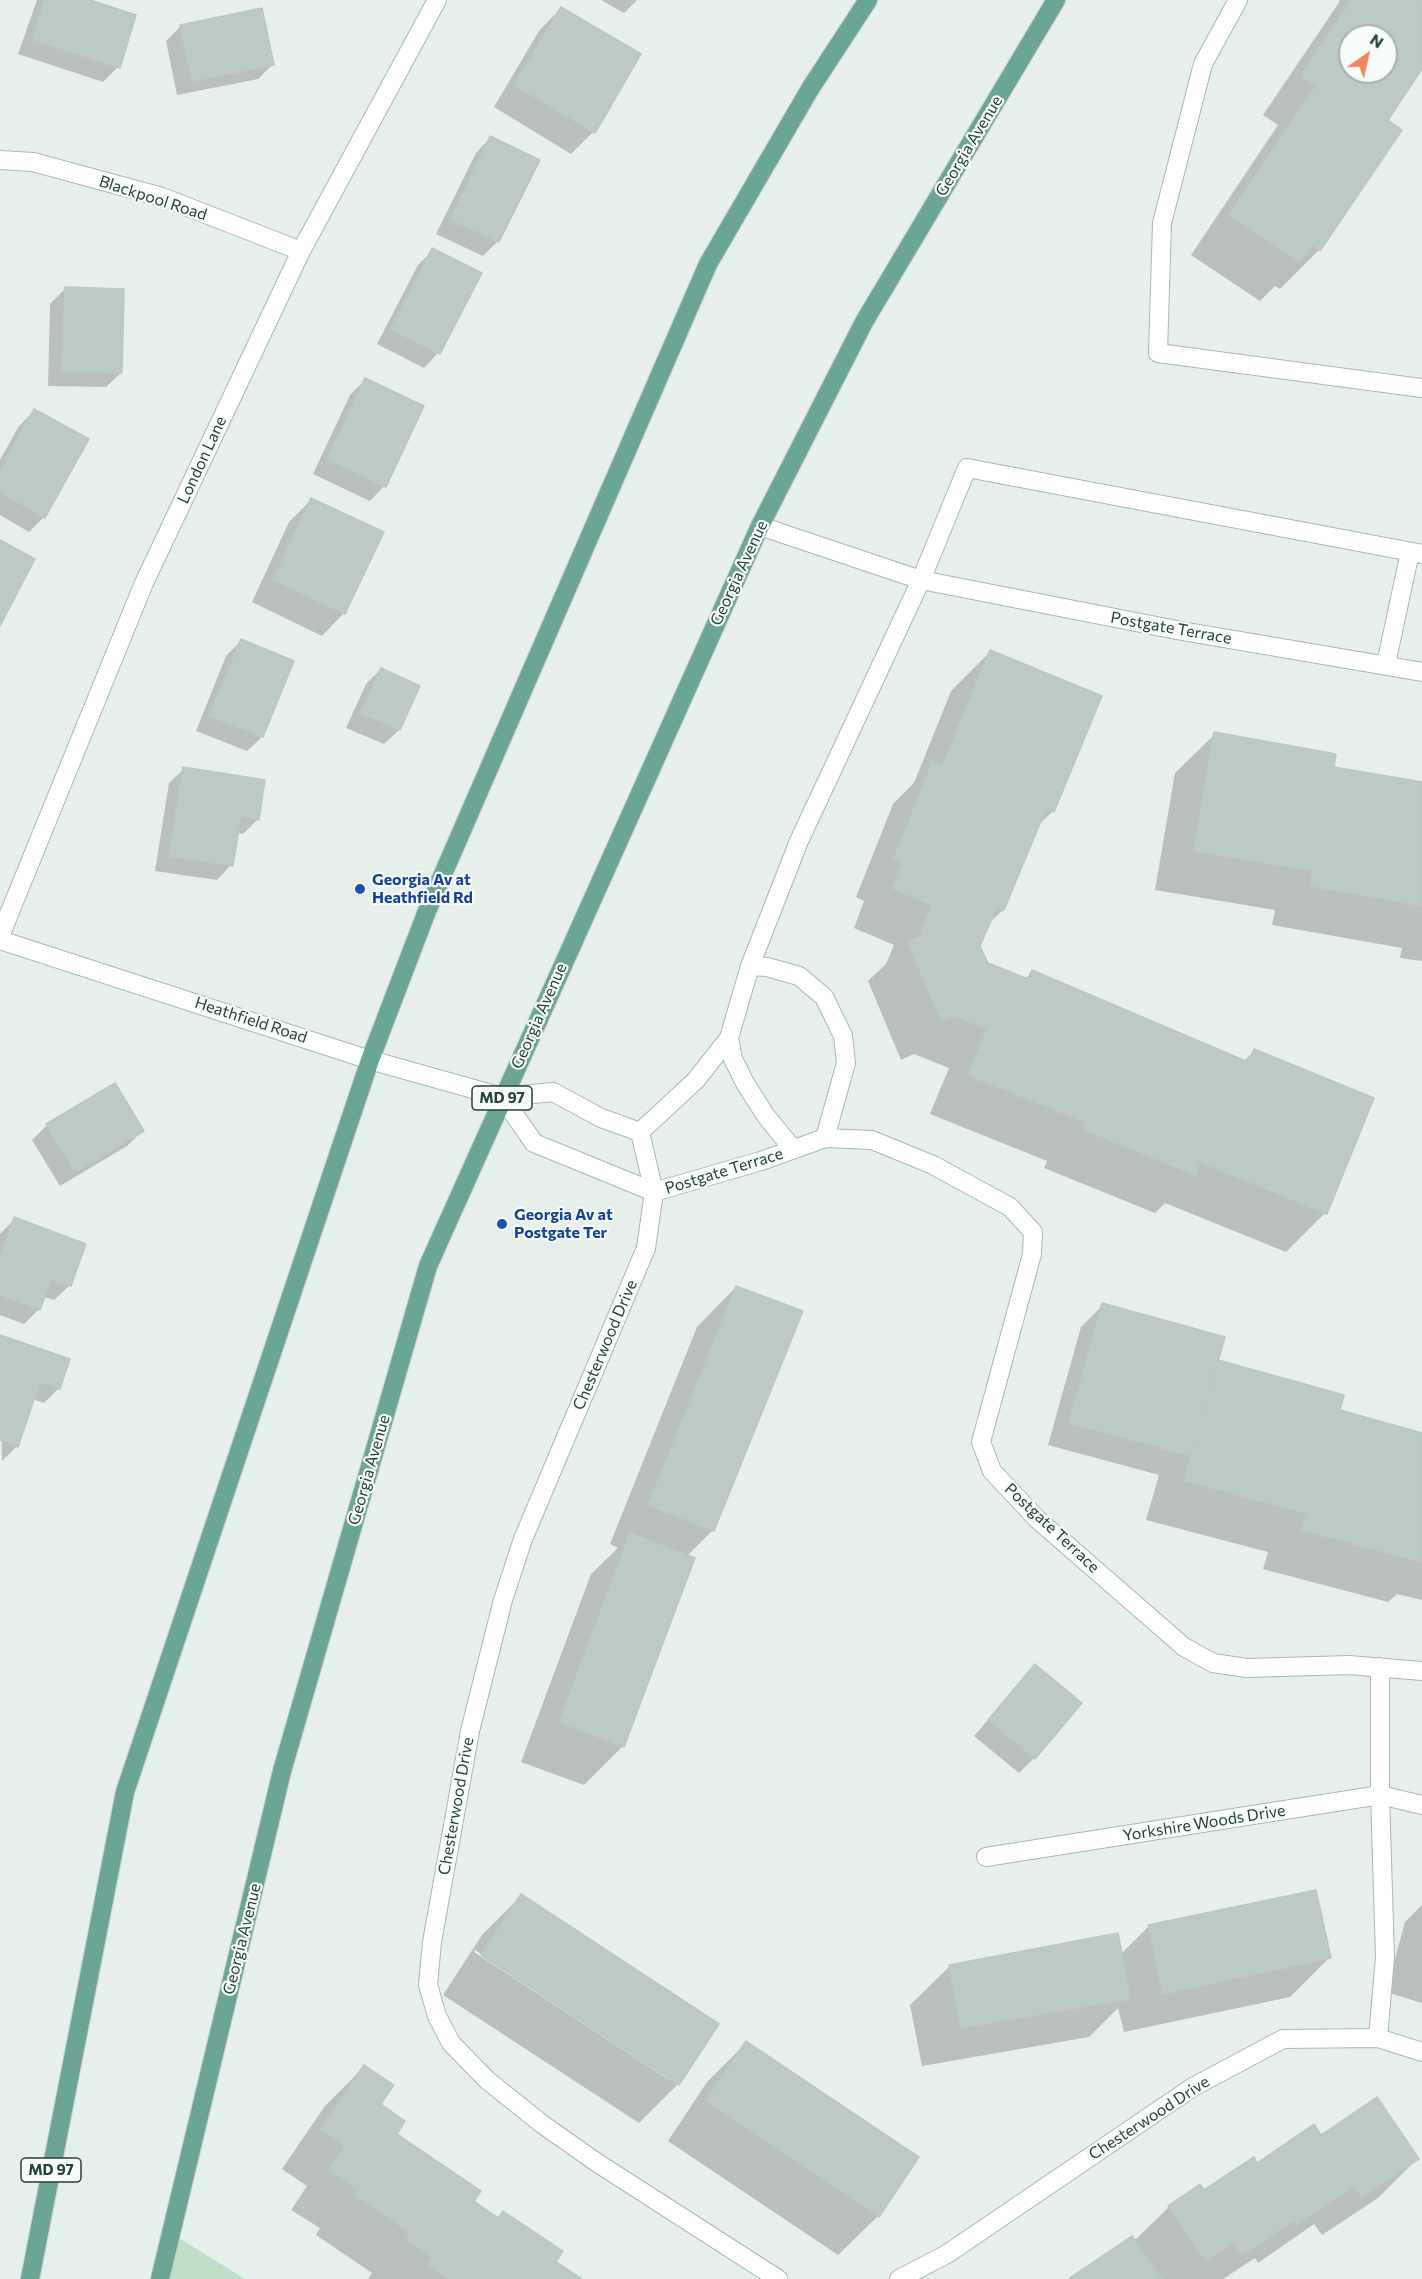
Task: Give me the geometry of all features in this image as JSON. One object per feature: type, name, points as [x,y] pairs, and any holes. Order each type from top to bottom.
[{"type":"main road","name":"MD 97","points":[[30,2279],[124,1791],[370,1060],[427,911],[708,264],[810,89],[868,0]]},
{"type":"main road","name":"Georgia Avenue","points":[[160,2279],[295,1725],[428,1266],[760,526],[864,322],[1056,0]]},
{"type":"street","name":"London Lane","points":[[0,938],[144,583],[301,251],[437,0]]},
{"type":"street","points":[[1238,0],[1203,64],[1162,223],[1158,353],[1422,388]]},
{"type":"street","name":"Blackpool Road","points":[[0,160],[33,162],[162,197],[301,251]]},
{"type":"street","points":[[502,1097],[553,1092],[601,1119],[640,1132],[696,1080],[729,1038],[750,966],[798,842],[921,580],[967,468],[1416,553],[1386,664]]},
{"type":"street","name":"Postgate Terrace","points":[[760,526],[921,580],[1182,631],[1386,664],[1422,672]]},
{"type":"street","name":"Heathfield Road","points":[[0,938],[370,1060],[502,1097]]},
{"type":"street","points":[[750,966],[767,967],[799,976],[824,997],[843,1036],[846,1063],[825,1138]]},
{"type":"street","name":"Postgate Terrace","points":[[729,1038],[733,1059],[745,1083],[766,1116],[793,1149]]},
{"type":"street","name":"Postgate Terrace","points":[[502,1097],[534,1143],[654,1192],[825,1138],[872,1140],[933,1165],[1010,1207],[1033,1232],[1032,1254],[981,1442],[992,1471],[1037,1519],[1184,1647],[1213,1663],[1247,1668],[1349,1665],[1422,1671]]},
{"type":"street","name":"Postgate Terrace","points":[[640,1132],[654,1192]]},
{"type":"street","name":"Chesterwood Drive","points":[[654,1192],[646,1248],[523,1539],[503,1600],[470,1731],[432,1942],[429,1985],[437,2016],[451,2043],[487,2080],[542,2124],[596,2162],[778,2279]]},
{"type":"street","points":[[1378,2038],[1385,1957],[1380,1796],[1380,1667]]},
{"type":"street","name":"Yorkshire Woods Drive","points":[[986,1857],[1380,1796],[1422,1805]]},
{"type":"street","name":"Chesterwood Drive","points":[[899,2279],[947,2254],[1193,2087],[1283,2039],[1378,2038],[1422,2052]]},
{"type":"green space","points":[[171,2233],[245,2279],[160,2279]]},
{"type":"building","points":[[45,0],[90,0],[136,15],[120,68],[32,39]]},
{"type":"building","points":[[1352,0],[1422,0],[1422,69],[1388,120],[1402,130],[1320,251],[1312,245],[1300,262],[1229,215],[1316,86],[1301,76]]},
{"type":"building","points":[[561,7],[641,54],[595,133],[514,85]]},
{"type":"building","points":[[262,8],[274,65],[192,81],[180,25]]},
{"type":"building","points":[[490,136],[540,160],[499,242],[450,219]]},
{"type":"building","points":[[432,248],[482,273],[440,354],[390,329]]},
{"type":"building","points":[[65,287],[124,289],[122,373],[62,371]]},
{"type":"building","points":[[365,378],[424,406],[386,487],[327,459]]},
{"type":"building","points":[[34,409],[89,439],[45,518],[0,492],[0,470]]},
{"type":"building","points":[[311,498],[384,532],[345,614],[273,580]]},
{"type":"building","points":[[0,540],[35,559],[0,626]]},
{"type":"building","points":[[241,639],[294,661],[263,737],[209,716]]},
{"type":"building","points":[[990,650],[1102,696],[1054,812],[1046,809],[1004,910],[997,907],[980,946],[988,963],[1028,979],[1032,970],[1248,1062],[1254,1049],[1374,1098],[1327,1214],[1200,1162],[1195,1175],[1082,1129],[1085,1122],[968,1075],[987,1029],[955,1016],[941,1021],[907,941],[919,937],[932,905],[892,888],[902,862],[894,858],[932,763],[942,767]]},
{"type":"building","points":[[381,668],[420,686],[400,730],[360,713]]},
{"type":"building","points":[[1214,732],[1336,754],[1334,767],[1422,782],[1422,906],[1310,886],[1313,871],[1194,851]]},
{"type":"building","points":[[183,767],[265,780],[259,820],[241,817],[233,866],[169,856]]},
{"type":"building","points":[[115,1083],[144,1131],[75,1172],[46,1124]]},
{"type":"building","points":[[14,1217],[86,1244],[71,1286],[51,1280],[40,1310],[0,1295],[0,1256]]},
{"type":"building","points":[[736,1286],[803,1311],[714,1531],[648,1505]]},
{"type":"building","points":[[1102,1303],[1225,1337],[1191,1456],[1069,1423]]},
{"type":"building","points":[[0,1335],[70,1359],[60,1389],[40,1382],[18,1447],[0,1440]]},
{"type":"building","points":[[1218,1360],[1344,1395],[1340,1410],[1422,1433],[1422,1562],[1301,1530],[1306,1513],[1184,1481]]},
{"type":"building","points":[[630,1533],[695,1558],[624,1747],[559,1722]]},
{"type":"building","points":[[1035,1664],[1082,1703],[1035,1759],[988,1720]]},
{"type":"building","points":[[1316,1890],[1331,1958],[1163,1994],[1148,1925]]},
{"type":"building","points":[[521,1894],[719,2024],[679,2085],[481,1955]]},
{"type":"building","points":[[1118,1933],[1130,1999],[961,2028],[949,1965]]},
{"type":"building","points":[[746,2041],[919,2157],[879,2217],[706,2101]]},
{"type":"building","points":[[364,2065],[394,2085],[381,2104],[405,2121],[397,2134],[481,2191],[474,2201],[498,2218],[503,2211],[563,2251],[556,2262],[582,2279],[449,2279],[428,2264],[432,2257],[406,2240],[410,2233],[354,2195],[358,2189],[329,2170],[345,2146],[320,2129]]},
{"type":"building","points":[[1377,2097],[1419,2159],[1362,2197],[1354,2186],[1298,2224],[1294,2220],[1242,2255],[1234,2242],[1206,2261],[1168,2206],[1200,2184],[1204,2190],[1254,2157],[1257,2163],[1314,2124],[1321,2135]]},
{"type":"building","points":[[1132,2236],[1162,2279],[1068,2279]]},
{"type":"place","name":"Georgia Av at Heathfield Rd","points":[[360,889]]},
{"type":"place","name":"Georgia Av at Postgate Ter","points":[[502,1224]]}]
